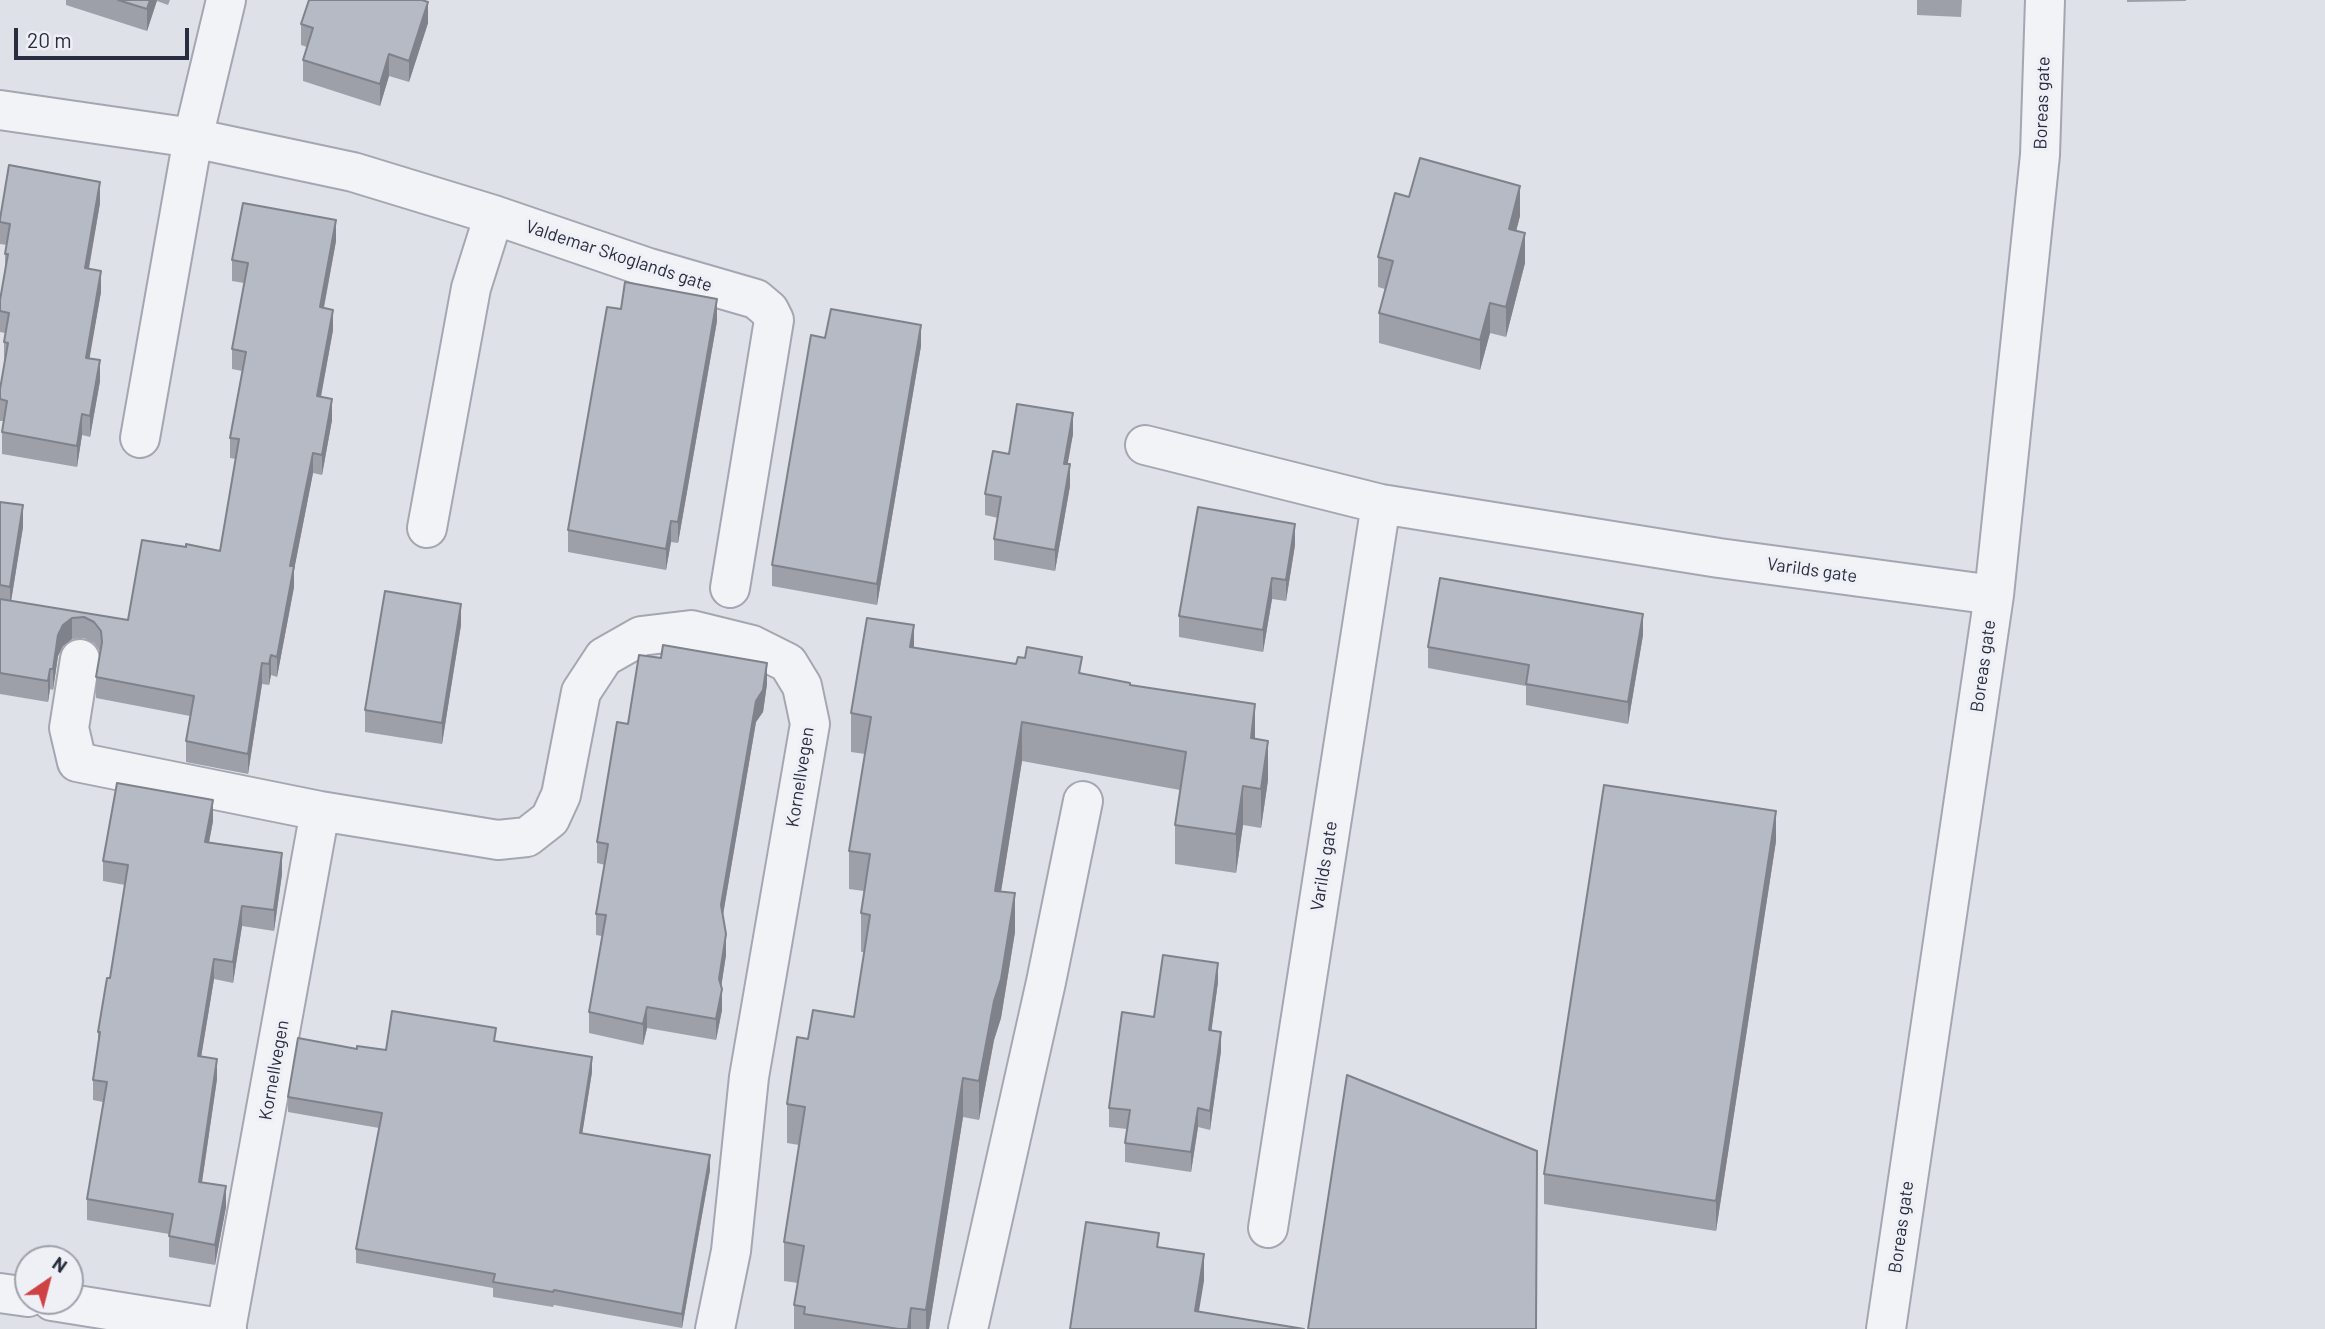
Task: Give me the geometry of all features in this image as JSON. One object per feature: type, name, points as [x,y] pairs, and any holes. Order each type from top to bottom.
[{"type":"street","points":[[140,438],[193,138],[226,0]]},
{"type":"street","name":"Boreas gate","points":[[1885,1329],[1994,595],[2040,155],[2045,0]]},
{"type":"street","name":"Valdemar Skoglands gate","points":[[0,110],[193,138],[353,172],[494,215],[649,268],[756,299],[769,310],[774,320],[730,588]]},
{"type":"street","points":[[427,528],[471,288],[494,215]]},
{"type":"street","name":"Varilds gate","points":[[1145,445],[1381,504],[1719,558],[1994,595]]},
{"type":"street","name":"Varilds gate","points":[[1268,1228],[1381,504]]},
{"type":"street","name":"Kornellvegen","points":[[80,659],[69,728],[77,762],[320,811],[498,840],[527,837],[550,820],[561,795],[581,692],[604,657],[641,636],[691,630],[752,645],[788,663],[802,686],[810,724],[749,1077],[731,1251],[716,1329]]},
{"type":"street","points":[[968,1329],[1043,996],[1083,801]]},
{"type":"street","name":"Kornellvegen","points":[[226,1329],[320,811]]},
{"type":"street","points":[[84,1306],[226,1329]]},
{"type":"building","points":[[118,0],[150,0],[147,9]]},
{"type":"building","points":[[309,0],[428,2],[409,61],[389,54],[380,84],[303,60],[313,28],[301,24]]},
{"type":"building","points":[[1420,158],[1520,186],[1509,229],[1525,233],[1506,307],[1490,303],[1480,340],[1379,313],[1393,261],[1378,257],[1395,193],[1409,197]]},
{"type":"building","points":[[9,165],[100,182],[85,268],[101,271],[86,358],[100,360],[90,416],[82,414],[77,446],[2,432],[7,401],[0,399],[0,389],[8,343],[4,342],[9,313],[0,311],[0,300],[10,224],[0,222],[0,219]]},
{"type":"building","points":[[243,203],[336,220],[320,307],[333,310],[317,396],[332,399],[322,455],[313,453],[290,566],[294,566],[277,657],[271,655],[269,664],[262,663],[248,754],[186,741],[194,696],[96,677],[102,642],[101,631],[94,622],[84,617],[72,618],[63,625],[58,635],[53,669],[50,669],[48,681],[0,673],[0,599],[128,620],[142,540],[186,547],[186,544],[220,551],[239,439],[230,438],[246,352],[232,349],[248,263],[232,260]]},
{"type":"building","points":[[625,282],[717,299],[678,522],[671,521],[666,549],[568,530],[607,307],[621,309]]},
{"type":"building","points":[[831,309],[921,325],[877,584],[772,565],[811,335],[825,338]]},
{"type":"building","points":[[1017,404],[1073,413],[1064,464],[1070,464],[1055,550],[994,539],[1001,497],[985,494],[993,451],[1009,454]]},
{"type":"building","points":[[0,502],[23,505],[10,587],[0,585]]},
{"type":"building","points":[[1198,507],[1295,524],[1286,580],[1272,578],[1263,630],[1179,616]]},
{"type":"building","points":[[1440,578],[1643,614],[1628,702],[1526,684],[1529,665],[1428,647]]},
{"type":"building","points":[[385,591],[461,604],[442,723],[365,710]]},
{"type":"building","points":[[867,618],[914,625],[910,647],[1016,664],[1018,657],[1025,658],[1027,647],[1082,657],[1079,673],[1130,685],[1255,704],[1251,738],[1268,741],[1261,789],[1243,786],[1236,834],[1175,825],[1186,752],[1022,722],[995,891],[1015,893],[1001,979],[994,1001],[979,1081],[963,1078],[926,1310],[911,1308],[908,1329],[804,1314],[805,1307],[794,1305],[804,1246],[784,1242],[805,1107],[787,1104],[797,1037],[808,1039],[813,1010],[854,1017],[870,915],[861,913],[870,854],[849,851],[871,717],[851,713]]},
{"type":"building","points":[[663,645],[767,663],[763,690],[756,701],[721,905],[726,934],[719,979],[722,989],[716,1019],[647,1007],[643,1024],[589,1012],[606,915],[596,914],[608,844],[597,842],[617,722],[628,724],[639,655],[661,658]]},
{"type":"building","points":[[117,783],[213,800],[205,842],[282,853],[274,910],[242,906],[233,962],[214,959],[198,1056],[217,1059],[199,1182],[226,1186],[215,1245],[169,1236],[173,1214],[87,1199],[107,1082],[93,1080],[98,1032],[107,978],[110,978],[128,865],[103,861]]},
{"type":"building","points":[[1604,785],[1776,811],[1716,1201],[1544,1174]]},
{"type":"building","points":[[1163,955],[1218,963],[1209,1030],[1221,1032],[1210,1111],[1198,1108],[1191,1152],[1125,1143],[1130,1110],[1109,1108],[1122,1012],[1154,1017]]},
{"type":"building","points":[[392,1011],[496,1028],[494,1041],[592,1057],[580,1133],[710,1155],[682,1314],[554,1290],[553,1292],[493,1282],[495,1274],[356,1249],[382,1113],[288,1097],[298,1038],[357,1049],[357,1046],[386,1050]]},
{"type":"building","points":[[1347,1075],[1537,1151],[1536,1329],[1308,1329]]},
{"type":"building","points":[[1086,1222],[1159,1233],[1157,1247],[1204,1254],[1195,1311],[1304,1329],[1070,1329]]}]
